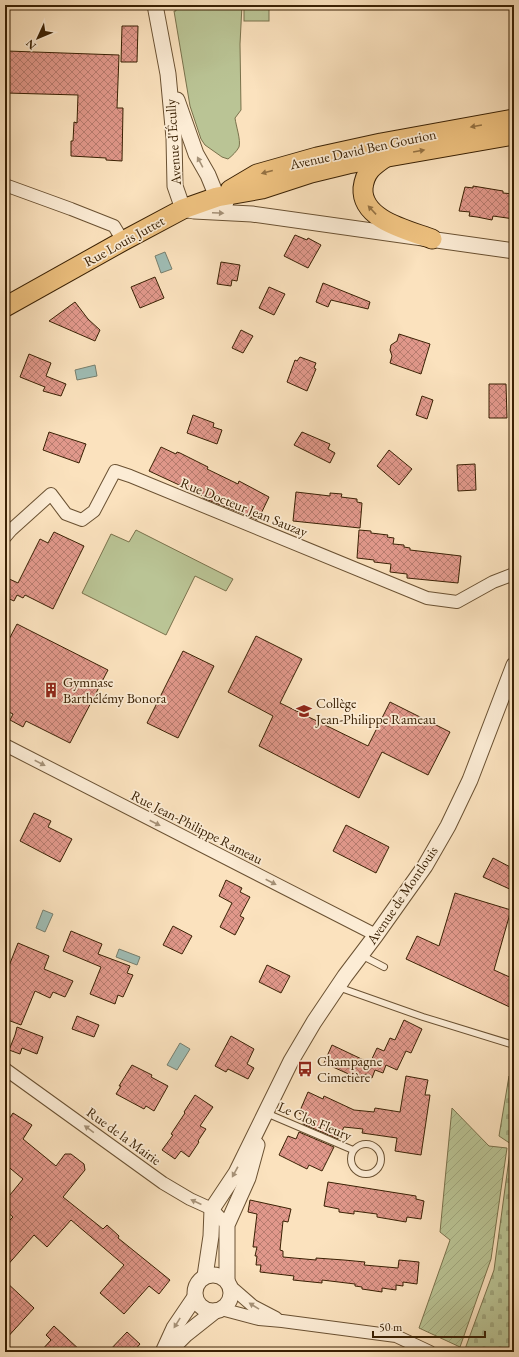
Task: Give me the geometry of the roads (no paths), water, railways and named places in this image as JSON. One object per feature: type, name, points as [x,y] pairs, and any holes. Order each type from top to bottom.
[{"type":"main road","name":"Avenue David Ben Gourion","points":[[183,210],[217,197],[257,174],[317,157],[381,143],[514,119]]},
{"type":"main road","name":"Avenue David Ben Gourion","points":[[217,197],[262,189],[311,173],[387,156],[514,134]]},
{"type":"main road","points":[[387,156],[372,166],[364,179],[363,193],[368,208],[379,218],[432,239]]},
{"type":"main road","name":"Rue Louis Juttet","points":[[5,307],[123,240],[183,210]]},
{"type":"street","name":"Avenue d'Écully","points":[[155,5],[168,74],[174,138],[175,186],[183,210]]},
{"type":"street","name":"Avenue d'Écully","points":[[168,74],[188,136],[208,175],[217,197]]},
{"type":"street","points":[[5,185],[114,226],[123,240]]},
{"type":"street","points":[[217,197],[252,214]]},
{"type":"street","points":[[183,210],[252,214],[514,251]]},
{"type":"street","name":"Rue Docteur Jean Sauzay","points":[[5,537],[51,494],[66,514],[82,520],[94,511],[115,471],[427,598],[457,602],[493,582],[514,574]]},
{"type":"street","name":"Avenue de Montlouis","points":[[212,1210],[236,1173],[291,1061],[314,1022],[425,866],[448,826],[470,780],[514,665]]},
{"type":"street","name":"Rue Jean-Philippe Rameau","points":[[5,745],[376,935]]},
{"type":"street","name":"Rue de la Mairie","points":[[5,1069],[163,1182],[190,1199],[212,1210],[227,1225]]},
{"type":"street","name":"Avenue de Montlouis","points":[[228,1283],[227,1225],[248,1178],[266,1113]]},
{"type":"street","points":[[205,1276],[211,1236],[212,1210]]},
{"type":"street","points":[[163,1352],[174,1328],[195,1296],[196,1284],[205,1276],[216,1275],[222,1277],[253,1306],[282,1320]]},
{"type":"street","points":[[168,1352],[186,1334],[218,1310],[226,1306],[231,1297],[228,1283]]},
{"type":"street","points":[[195,1296],[200,1306],[210,1311],[218,1310],[259,1319],[282,1320],[396,1336],[430,1352]]},
{"type":"lane","points":[[361,955],[384,967]]},
{"type":"lane","points":[[338,988],[423,1017],[514,1045]]},
{"type":"lane","name":"Le Clos Fleury","points":[[266,1113],[354,1150]]},
{"type":"lane","name":"Le Clos Fleury","points":[[367,1144],[374,1146],[379,1152],[381,1160],[378,1167],[373,1172],[365,1174],[358,1171],[352,1165],[351,1158],[354,1150],[359,1145],[367,1144]]},
{"type":"water","points":[[165,252],[172,269],[161,273],[155,256]]},
{"type":"water","points":[[95,365],[97,376],[77,380],[75,370]]},
{"type":"water","points":[[43,910],[53,914],[45,932],[36,928]]},
{"type":"water","points":[[119,949],[140,957],[137,965],[116,957]]},
{"type":"water","points":[[180,1043],[190,1049],[177,1070],[167,1065]]},
{"type":"place","name":"Gymnase Barthélémy Bonora","points":[[51,690]]},
{"type":"place","name":"Collège Jean-Philippe Rameau","points":[[304,711]]},
{"type":"place","name":"Champagne Cimetière","points":[[305,1069]]}]
